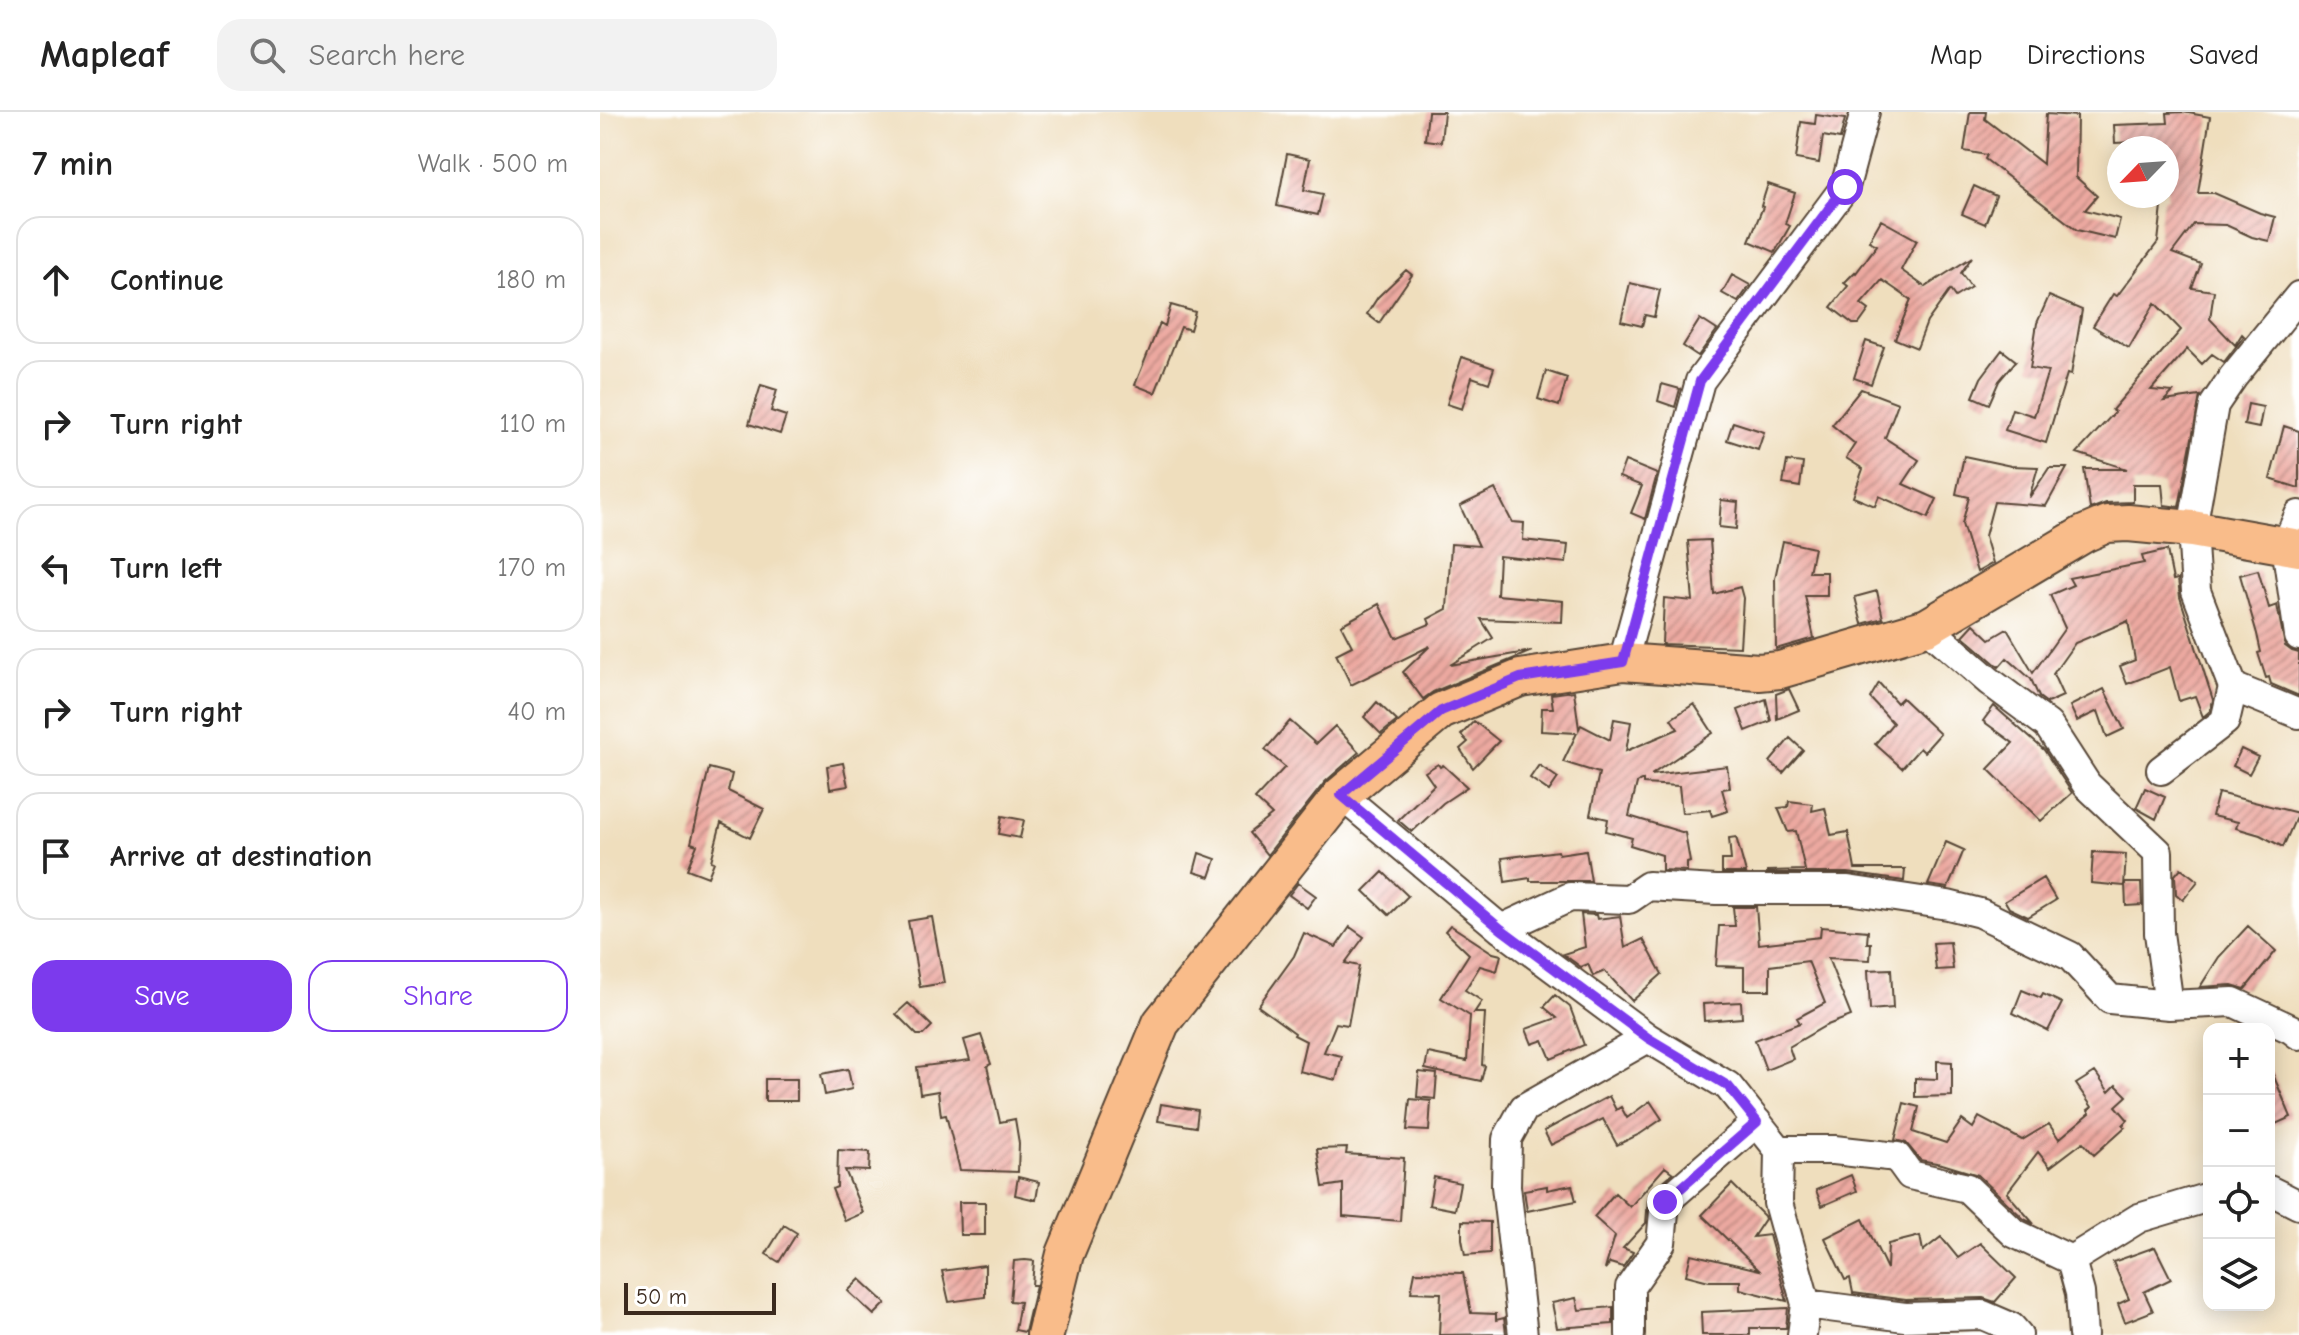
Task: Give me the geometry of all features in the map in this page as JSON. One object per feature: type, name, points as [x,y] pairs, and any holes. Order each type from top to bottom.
[{"type":"main road","points":[[1045,1335],[1065,1254],[1161,1023],[1341,795],[1441,711],[1520,678],[1623,662],[1759,672],[1780,670],[1927,627],[2084,534],[2107,524],[2295,536]]},
{"type":"street","points":[[1623,662],[1700,381],[1845,187],[1865,112]]},
{"type":"street","points":[[2161,770],[2225,721],[2233,687],[2196,591],[2192,529],[2214,405],[2299,296]]},
{"type":"street","points":[[2295,536],[2299,636]]},
{"type":"street","points":[[1927,627],[1989,681],[2048,725],[2087,785],[2158,852],[2159,933],[2169,1005]]},
{"type":"street","points":[[2233,687],[2299,714]]},
{"type":"street","points":[[1341,795],[1501,929],[1648,1038],[1728,1086],[1779,1150],[1778,1203],[1806,1304],[1802,1335]]},
{"type":"street","points":[[1501,929],[1570,897],[1629,899],[1648,886],[1716,890],[1848,890],[1980,913],[2070,956],[2110,999],[2169,1005],[2233,1002],[2299,1035]]},
{"type":"street","points":[[1523,1335],[1506,1186],[1507,1139],[1524,1108],[1648,1038]]},
{"type":"street","points":[[1630,1335],[1630,1287],[1661,1243],[1665,1202],[1757,1122]]},
{"type":"street","points":[[1779,1150],[1834,1150],[1897,1157],[1910,1175],[1967,1188],[2014,1233],[2071,1260],[2080,1293],[2083,1335]]},
{"type":"street","points":[[2275,1193],[2299,1205]]},
{"type":"street","points":[[2071,1260],[2139,1218],[2203,1199]]},
{"type":"street","points":[[1806,1304],[1905,1317],[1983,1315],[2011,1327],[2018,1335]]},
{"type":"building","points":[[1428,112],[1444,112],[1441,142],[1425,140]]},
{"type":"building","points":[[1970,112],[1986,112],[1985,119],[2043,164],[2046,114],[2077,116],[2076,177],[2097,196],[2085,210],[2120,219],[2115,239],[2077,230],[1985,159],[1987,155],[1964,151]]},
{"type":"building","points":[[2183,112],[2210,117],[2198,193],[2214,193],[2275,217],[2269,241],[2226,225],[2194,224],[2172,253],[2201,264],[2192,288],[2214,291],[2210,319],[2235,345],[2242,334],[2244,336],[2224,362],[2212,354],[2202,364],[2187,349],[2151,390],[2173,392],[2164,401],[2200,396],[2179,507],[2164,505],[2162,484],[2133,484],[2133,502],[2106,503],[2090,509],[2084,469],[2127,469],[2077,453],[2115,412],[2112,410],[2181,330],[2155,303],[2129,348],[2093,326],[2113,294],[2117,296],[2158,242],[2162,208],[2179,208],[2179,136],[2115,136],[2114,125],[2168,123],[2167,113]]},
{"type":"building","points":[[1816,115],[1845,119],[1840,139],[1823,136],[1819,163],[1796,159],[1801,122],[1815,124]]},
{"type":"building","points":[[1287,154],[1310,159],[1304,190],[1323,194],[1318,215],[1277,206]]},
{"type":"building","points":[[1768,184],[1795,193],[1785,224],[1790,226],[1775,252],[1749,241],[1763,207]]},
{"type":"building","points":[[1974,186],[1996,196],[1985,224],[1962,214]]},
{"type":"building","points":[[1881,220],[1917,240],[1901,270],[1925,287],[1972,257],[1961,273],[1971,287],[1955,297],[1950,290],[1927,322],[1917,348],[1895,339],[1911,300],[1882,280],[1861,304],[1869,310],[1859,324],[1853,324],[1831,307],[1848,286],[1844,283],[1856,273],[1877,245],[1869,241]]},
{"type":"building","points":[[1406,270],[1412,275],[1379,323],[1367,314],[1378,297]]},
{"type":"building","points":[[1732,275],[1750,285],[1738,302],[1722,293]]},
{"type":"building","points":[[1630,283],[1660,290],[1654,317],[1645,315],[1642,326],[1621,321]]},
{"type":"building","points":[[2049,296],[2082,310],[2071,375],[2067,374],[2046,443],[2005,430],[2012,409],[2034,416],[2048,371],[2030,368],[2037,323]]},
{"type":"building","points":[[1171,305],[1195,312],[1190,330],[1181,327],[1155,393],[1135,385],[1160,323],[1165,326]]},
{"type":"building","points":[[1700,319],[1717,330],[1698,356],[1683,346]]},
{"type":"building","points":[[1866,341],[1884,347],[1871,384],[1854,378]]},
{"type":"building","points":[[2002,350],[2016,361],[1999,381],[1989,404],[1973,397],[1981,378]]},
{"type":"building","points":[[1462,357],[1494,368],[1489,383],[1472,377],[1462,409],[1447,404]]},
{"type":"building","points":[[1546,371],[1567,378],[1559,406],[1538,399]]},
{"type":"building","points":[[1662,384],[1680,389],[1675,407],[1658,401]]},
{"type":"building","points":[[761,385],[777,390],[771,411],[786,416],[780,434],[749,424]]},
{"type":"building","points":[[1861,389],[1898,403],[1885,438],[1919,460],[1903,484],[1937,499],[1928,518],[1879,496],[1875,506],[1853,497],[1863,469],[1846,458],[1855,444],[1832,425]]},
{"type":"building","points":[[2248,404],[2263,407],[2259,428],[2244,425]]},
{"type":"building","points":[[1733,422],[1764,432],[1758,450],[1727,440]]},
{"type":"building","points":[[2284,426],[2299,431],[2299,488],[2270,479]]},
{"type":"building","points":[[1964,456],[2011,466],[2038,467],[2029,498],[2049,468],[2067,468],[2046,506],[1994,502],[1985,536],[1993,563],[1977,572],[1962,524],[1969,497],[1956,494]]},
{"type":"building","points":[[1625,461],[1657,474],[1645,519],[1631,513],[1642,486],[1619,477]]},
{"type":"building","points":[[1787,461],[1803,463],[1800,487],[1783,484]]},
{"type":"building","points":[[1495,489],[1512,522],[1524,523],[1523,540],[1568,545],[1566,563],[1499,556],[1497,595],[1563,601],[1562,622],[1481,619],[1493,638],[1450,665],[1532,651],[1423,699],[1403,672],[1430,646],[1351,685],[1336,654],[1352,646],[1341,625],[1379,604],[1396,638],[1430,624],[1428,619],[1447,609],[1451,544],[1479,546],[1460,506]]},
{"type":"building","points":[[1721,500],[1738,502],[1736,529],[1719,527]]},
{"type":"building","points":[[1710,540],[1714,594],[1740,587],[1743,598],[1740,647],[1662,644],[1664,598],[1693,601],[1688,541]]},
{"type":"building","points":[[1783,541],[1814,548],[1809,572],[1827,572],[1827,596],[1805,596],[1814,638],[1776,649],[1775,578]]},
{"type":"building","points":[[2167,550],[2173,580],[2178,579],[2180,597],[2213,700],[2210,711],[2203,717],[2195,696],[2179,701],[2170,667],[2127,684],[2120,666],[2135,660],[2128,621],[2075,643],[2053,674],[2063,696],[2047,703],[2039,697],[2031,679],[2007,658],[1999,667],[1963,636],[1974,624],[1990,639],[2007,629],[2033,673],[2065,628],[2050,595],[2073,585],[2069,578],[2144,563],[2142,556]]},
{"type":"building","points":[[2258,570],[2269,608],[2277,605],[2285,646],[2299,653],[2299,696],[2271,684],[2269,677],[2266,678],[2240,575]]},
{"type":"building","points":[[1877,591],[1883,618],[1862,624],[1855,597]]},
{"type":"building","points":[[1879,683],[1897,703],[1902,698],[1940,734],[1924,752],[1920,748],[1902,768],[1875,744],[1893,723],[1870,698]]},
{"type":"building","points":[[1789,689],[1799,710],[1777,719],[1776,694]]},
{"type":"building","points":[[2104,689],[2124,729],[2107,737],[2098,711],[2077,721],[2070,706]]},
{"type":"building","points":[[1574,691],[1579,729],[1581,725],[1610,740],[1614,719],[1631,722],[1626,751],[1678,729],[1671,719],[1694,704],[1713,733],[1651,775],[1727,766],[1730,788],[1722,789],[1728,811],[1712,816],[1710,810],[1682,813],[1679,786],[1643,784],[1643,780],[1637,783],[1629,816],[1685,833],[1690,862],[1687,863],[1687,871],[1662,870],[1662,855],[1630,845],[1632,838],[1606,831],[1608,819],[1590,815],[1599,773],[1563,762],[1577,733],[1541,731],[1542,708],[1553,708],[1551,694]]},
{"type":"building","points":[[1766,699],[1771,721],[1746,731],[1738,710]]},
{"type":"building","points":[[1377,702],[1397,721],[1381,734],[1364,717]]},
{"type":"building","points":[[1994,706],[2044,750],[2072,793],[2041,821],[1988,769],[2013,743],[1983,721]]},
{"type":"building","points":[[1290,721],[1316,744],[1335,726],[1359,752],[1325,782],[1267,855],[1249,833],[1272,815],[1255,799],[1285,767],[1265,750]]},
{"type":"building","points":[[1474,721],[1499,741],[1473,768],[1460,749],[1468,742],[1461,735]]},
{"type":"building","points":[[1790,738],[1803,750],[1783,773],[1770,762]]},
{"type":"building","points":[[2241,749],[2258,757],[2249,774],[2233,766]]},
{"type":"building","points":[[843,763],[848,786],[830,789],[827,766]]},
{"type":"building","points":[[1438,764],[1467,787],[1443,803],[1412,832],[1398,820],[1434,785],[1425,772]]},
{"type":"building","points":[[1539,765],[1558,778],[1549,791],[1530,778]]},
{"type":"building","points":[[709,768],[732,774],[728,791],[764,809],[750,838],[721,823],[708,877],[687,869],[697,845],[691,843]]},
{"type":"building","points":[[2145,788],[2165,797],[2156,819],[2136,808]]},
{"type":"building","points":[[2218,793],[2298,813],[2283,847],[2260,835],[2236,828],[2238,822],[2212,816]]},
{"type":"building","points":[[1789,801],[1813,804],[1812,811],[1825,808],[1831,835],[1848,832],[1855,869],[1905,869],[1904,881],[1848,873],[1767,873],[1805,870],[1796,831],[1788,832],[1778,808],[1788,807]]},
{"type":"building","points":[[1002,816],[1024,820],[1020,838],[999,834]]},
{"type":"building","points":[[1736,837],[1746,873],[1722,873],[1722,860],[1731,860],[1729,838]]},
{"type":"building","points":[[1946,842],[1964,850],[1948,888],[1928,885]]},
{"type":"building","points":[[1586,850],[1591,881],[1530,881],[1530,878],[1505,882],[1502,858]]},
{"type":"building","points":[[2093,852],[2126,854],[2124,886],[2091,883]]},
{"type":"building","points":[[1199,853],[1216,859],[1210,877],[1194,872]]},
{"type":"building","points":[[2181,868],[2198,881],[2183,900],[2176,894],[2175,875]]},
{"type":"building","points":[[1383,872],[1408,896],[1389,915],[1364,891]]},
{"type":"building","points":[[2043,878],[2056,900],[2028,917],[2009,908],[2005,901]]},
{"type":"building","points":[[1298,883],[1316,896],[1307,908],[1289,895]]},
{"type":"building","points":[[2125,883],[2141,883],[2142,905],[2126,906]]},
{"type":"building","points":[[1733,907],[1756,907],[1759,944],[1820,937],[1821,927],[1868,931],[1867,943],[1871,943],[1870,960],[1828,958],[1851,1016],[1825,1026],[1789,1047],[1793,1059],[1766,1070],[1755,1040],[1800,1023],[1797,1018],[1825,1003],[1808,961],[1770,966],[1770,990],[1744,990],[1744,967],[1716,966],[1719,926],[1735,926]]},
{"type":"building","points":[[1581,914],[1596,915],[1597,919],[1620,916],[1625,948],[1643,939],[1662,974],[1632,1001],[1605,971],[1593,976],[1588,964],[1581,967],[1563,954],[1585,947]]},
{"type":"building","points":[[932,917],[944,983],[920,987],[908,921]]},
{"type":"building","points":[[1450,925],[1501,955],[1497,971],[1480,966],[1465,990],[1482,1001],[1474,1013],[1485,1013],[1482,1065],[1485,1066],[1481,1081],[1425,1069],[1428,1053],[1467,1061],[1470,1016],[1441,998],[1469,954],[1445,931]]},
{"type":"building","points":[[2248,926],[2276,951],[2245,989],[2232,985],[2200,987],[2219,957]]},
{"type":"building","points":[[1350,927],[1364,937],[1345,963],[1359,966],[1348,1025],[1336,1023],[1324,1052],[1342,1056],[1336,1080],[1299,1071],[1306,1041],[1258,1006],[1294,956],[1304,933],[1336,947]]},
{"type":"building","points":[[1950,942],[1953,969],[1936,970],[1933,943]]},
{"type":"building","points":[[1891,969],[1893,1008],[1870,1010],[1868,970]]},
{"type":"building","points":[[2022,990],[2041,998],[2043,994],[2062,1003],[2048,1031],[2013,1013]]},
{"type":"building","points":[[1555,995],[1570,1007],[1584,1045],[1551,1059],[1543,1040],[1532,1044],[1526,1029],[1557,1018],[1544,1007]]},
{"type":"building","points":[[1741,1002],[1742,1018],[1704,1021],[1703,1004]]},
{"type":"building","points":[[908,1003],[932,1026],[923,1035],[917,1035],[896,1014]]},
{"type":"building","points":[[981,1035],[991,1064],[987,1066],[1000,1122],[1015,1119],[1019,1143],[1018,1172],[960,1170],[946,1115],[941,1116],[938,1091],[920,1094],[917,1067],[970,1060],[964,1040]]},
{"type":"building","points":[[1937,1061],[1952,1062],[1952,1096],[1915,1097],[1915,1078],[1937,1079]]},
{"type":"building","points":[[848,1069],[852,1089],[825,1095],[821,1074]]},
{"type":"building","points":[[1419,1072],[1437,1074],[1435,1099],[1417,1097]]},
{"type":"building","points":[[2095,1072],[2109,1092],[2116,1085],[2127,1096],[2116,1106],[2128,1120],[2123,1125],[2125,1127],[2094,1155],[2083,1142],[2050,1167],[2038,1152],[2007,1193],[2034,1224],[2024,1219],[1978,1175],[1920,1160],[1906,1143],[1895,1140],[1904,1103],[1919,1107],[1913,1132],[1946,1143],[1962,1120],[1973,1128],[1979,1117],[2022,1140],[2049,1124],[2059,1139],[2090,1113],[2088,1110],[2092,1107],[2076,1084]]},
{"type":"building","points":[[765,1079],[797,1079],[797,1101],[765,1101]]},
{"type":"building","points":[[2275,1079],[2291,1117],[2275,1124]]},
{"type":"building","points":[[1609,1096],[1616,1110],[1621,1107],[1627,1118],[1650,1101],[1662,1119],[1617,1145],[1603,1119],[1551,1145],[1544,1131]]},
{"type":"building","points":[[1410,1099],[1431,1101],[1429,1131],[1407,1130]]},
{"type":"building","points":[[1161,1104],[1198,1110],[1196,1127],[1158,1121]]},
{"type":"building","points":[[1347,1148],[1346,1154],[1404,1158],[1400,1221],[1343,1216],[1343,1184],[1323,1187],[1317,1149]]},
{"type":"building","points":[[838,1150],[870,1152],[869,1171],[845,1170],[863,1213],[845,1221],[832,1189],[837,1187]]},
{"type":"building","points":[[1665,1167],[1673,1173],[1653,1190],[1648,1200],[1646,1223],[1623,1248],[1632,1254],[1623,1267],[1610,1263],[1605,1269],[1615,1236],[1594,1217],[1615,1193],[1630,1207]]},
{"type":"building","points":[[1851,1175],[1857,1191],[1822,1206],[1816,1190]]},
{"type":"building","points":[[1018,1177],[1039,1182],[1036,1200],[1015,1195]]},
{"type":"building","points":[[1434,1177],[1460,1183],[1455,1210],[1429,1205]]},
{"type":"building","points":[[1732,1184],[1764,1216],[1753,1237],[1769,1235],[1787,1301],[1740,1289],[1740,1281],[1709,1281],[1686,1275],[1691,1254],[1759,1270],[1702,1215]]},
{"type":"building","points":[[1572,1185],[1576,1201],[1527,1211],[1524,1190]]},
{"type":"building","points":[[959,1202],[985,1202],[985,1235],[960,1235]]},
{"type":"building","points":[[1863,1219],[1887,1269],[1888,1244],[1920,1236],[1923,1251],[1941,1237],[1958,1258],[1980,1243],[2016,1278],[1995,1302],[1983,1298],[1906,1300],[1853,1293],[1850,1278],[1845,1280],[1825,1238]]},
{"type":"building","points":[[1462,1221],[1490,1222],[1490,1253],[1465,1255]]},
{"type":"building","points":[[784,1225],[797,1233],[779,1262],[766,1254]]},
{"type":"building","points":[[2155,1247],[2171,1279],[2144,1292],[2153,1311],[2125,1322],[2118,1304],[2129,1299],[2113,1262]]},
{"type":"building","points":[[1014,1261],[1034,1261],[1032,1285],[1036,1285],[1025,1332],[1015,1330],[1020,1302],[1010,1301]]},
{"type":"building","points":[[985,1265],[985,1297],[949,1302],[942,1271]]},
{"type":"building","points":[[1415,1272],[1463,1273],[1471,1313],[1496,1314],[1496,1320],[1504,1318],[1506,1334],[1439,1335],[1441,1293],[1411,1292]]},
{"type":"building","points":[[860,1279],[886,1303],[874,1315],[848,1291]]},
{"type":"building","points":[[1576,1298],[1579,1310],[1613,1307],[1613,1324],[1557,1328],[1552,1303]]},
{"type":"building","points":[[1788,1308],[1786,1328],[1750,1328],[1750,1335],[1702,1335],[1701,1312]]},
{"type":"route","points":[[1665,1202],[1757,1122],[1728,1086],[1648,1038],[1501,929],[1341,795],[1441,711],[1520,678],[1623,662],[1700,381],[1845,187]]}]
